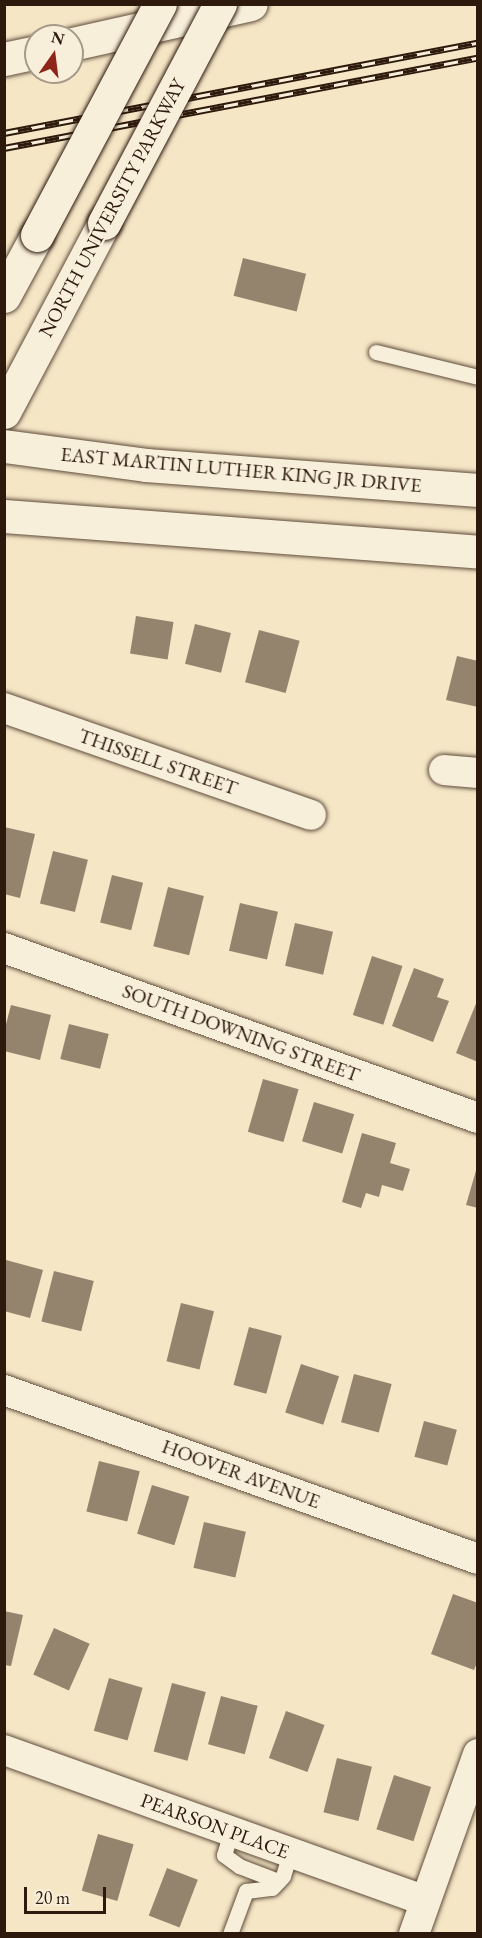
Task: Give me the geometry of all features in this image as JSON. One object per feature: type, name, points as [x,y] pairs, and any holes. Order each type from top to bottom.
[{"type":"main road","points":[[4,296],[160,4]]},
{"type":"main road","name":"NORTH UNIVERSITY PARKWAY","points":[[4,412],[220,4]]},
{"type":"main road","points":[[84,41],[251,4]]},
{"type":"main road","points":[[4,59],[24,55]]},
{"type":"main road","name":"EAST MARTIN LUTHER KING JR DRIVE","points":[[4,447],[146,465],[477,490]]},
{"type":"main road","points":[[4,516],[477,552]]},
{"type":"street","name":"THISSELL STREET","points":[[4,708],[311,815]]},
{"type":"street","points":[[444,770],[477,773]]},
{"type":"street","name":"SOUTH DOWNING STREET","points":[[4,948],[477,1118]]},
{"type":"street","name":"HOOVER AVENUE","points":[[4,1390],[477,1559]]},
{"type":"street","name":"PEARSON PLACE","points":[[4,1750],[425,1901]]},
{"type":"street","points":[[414,1934],[477,1754]]},
{"type":"lane","points":[[376,352],[477,377]]},
{"type":"lane","points":[[231,1832],[224,1856],[238,1866],[278,1881]]},
{"type":"lane","points":[[230,1934],[246,1891],[272,1888],[283,1876],[290,1853]]},
{"type":"building","points":[[243,258],[306,274],[297,312],[234,296]]},
{"type":"building","points":[[136,616],[174,622],[168,659],[130,654]]},
{"type":"building","points":[[195,624],[231,633],[221,673],[185,664]]},
{"type":"building","points":[[259,630],[300,641],[286,693],[245,682]]},
{"type":"building","points":[[457,656],[478,661],[478,707],[446,700]]},
{"type":"building","points":[[4,827],[35,834],[20,898],[4,894]]},
{"type":"building","points":[[53,851],[88,860],[75,912],[40,903]]},
{"type":"building","points":[[112,875],[143,883],[131,930],[100,923]]},
{"type":"building","points":[[168,887],[204,896],[189,955],[153,946]]},
{"type":"building","points":[[240,903],[278,912],[267,960],[229,951]]},
{"type":"building","points":[[295,923],[333,932],[323,975],[285,966]]},
{"type":"building","points":[[372,956],[402,966],[383,1025],[353,1015]]},
{"type":"building","points":[[414,968],[444,979],[437,997],[449,1001],[433,1042],[392,1026]]},
{"type":"building","points":[[478,1001],[478,1062],[456,1053]]},
{"type":"building","points":[[11,1005],[51,1015],[40,1060],[4,1051],[4,1032]]},
{"type":"building","points":[[69,1024],[109,1034],[100,1069],[60,1059]]},
{"type":"building","points":[[263,1079],[299,1089],[283,1142],[248,1132]]},
{"type":"building","points":[[314,1102],[354,1114],[342,1153],[302,1141]]},
{"type":"building","points":[[362,1133],[396,1143],[390,1163],[410,1169],[403,1191],[382,1185],[379,1197],[366,1193],[361,1208],[342,1202]]},
{"type":"building","points":[[478,1167],[478,1208],[466,1205]]},
{"type":"building","points":[[6,1260],[43,1270],[30,1318],[4,1311]]},
{"type":"building","points":[[54,1271],[94,1281],[81,1331],[41,1321]]},
{"type":"building","points":[[181,1303],[214,1311],[199,1369],[166,1361]]},
{"type":"building","points":[[249,1327],[282,1336],[266,1394],[233,1385]]},
{"type":"building","points":[[301,1364],[339,1376],[323,1425],[285,1413]]},
{"type":"building","points":[[354,1374],[392,1384],[379,1432],[341,1422]]},
{"type":"building","points":[[424,1421],[457,1430],[447,1466],[414,1457]]},
{"type":"building","points":[[99,1461],[140,1471],[127,1522],[86,1511]]},
{"type":"building","points":[[152,1485],[189,1496],[174,1545],[137,1534]]},
{"type":"building","points":[[204,1522],[246,1532],[235,1577],[193,1568]]},
{"type":"building","points":[[453,1594],[478,1603],[478,1660],[474,1670],[431,1654]]},
{"type":"building","points":[[4,1611],[23,1615],[11,1666],[4,1665]]},
{"type":"building","points":[[54,1628],[90,1644],[69,1690],[33,1675]]},
{"type":"building","points":[[109,1678],[143,1688],[127,1741],[94,1731]]},
{"type":"building","points":[[172,1683],[206,1692],[187,1761],[154,1752]]},
{"type":"building","points":[[221,1696],[258,1706],[245,1754],[208,1744]]},
{"type":"building","points":[[286,1711],[325,1725],[307,1772],[269,1758]]},
{"type":"building","points":[[337,1758],[372,1767],[358,1821],[323,1812]]},
{"type":"building","points":[[394,1775],[431,1787],[413,1841],[376,1829]]},
{"type":"building","points":[[98,1834],[134,1844],[117,1901],[82,1891]]},
{"type":"building","points":[[167,1868],[198,1880],[180,1927],[149,1916]]},
{"type":"railway","points":[[4,133],[478,43]]},
{"type":"railway","points":[[4,148],[478,58]]}]
